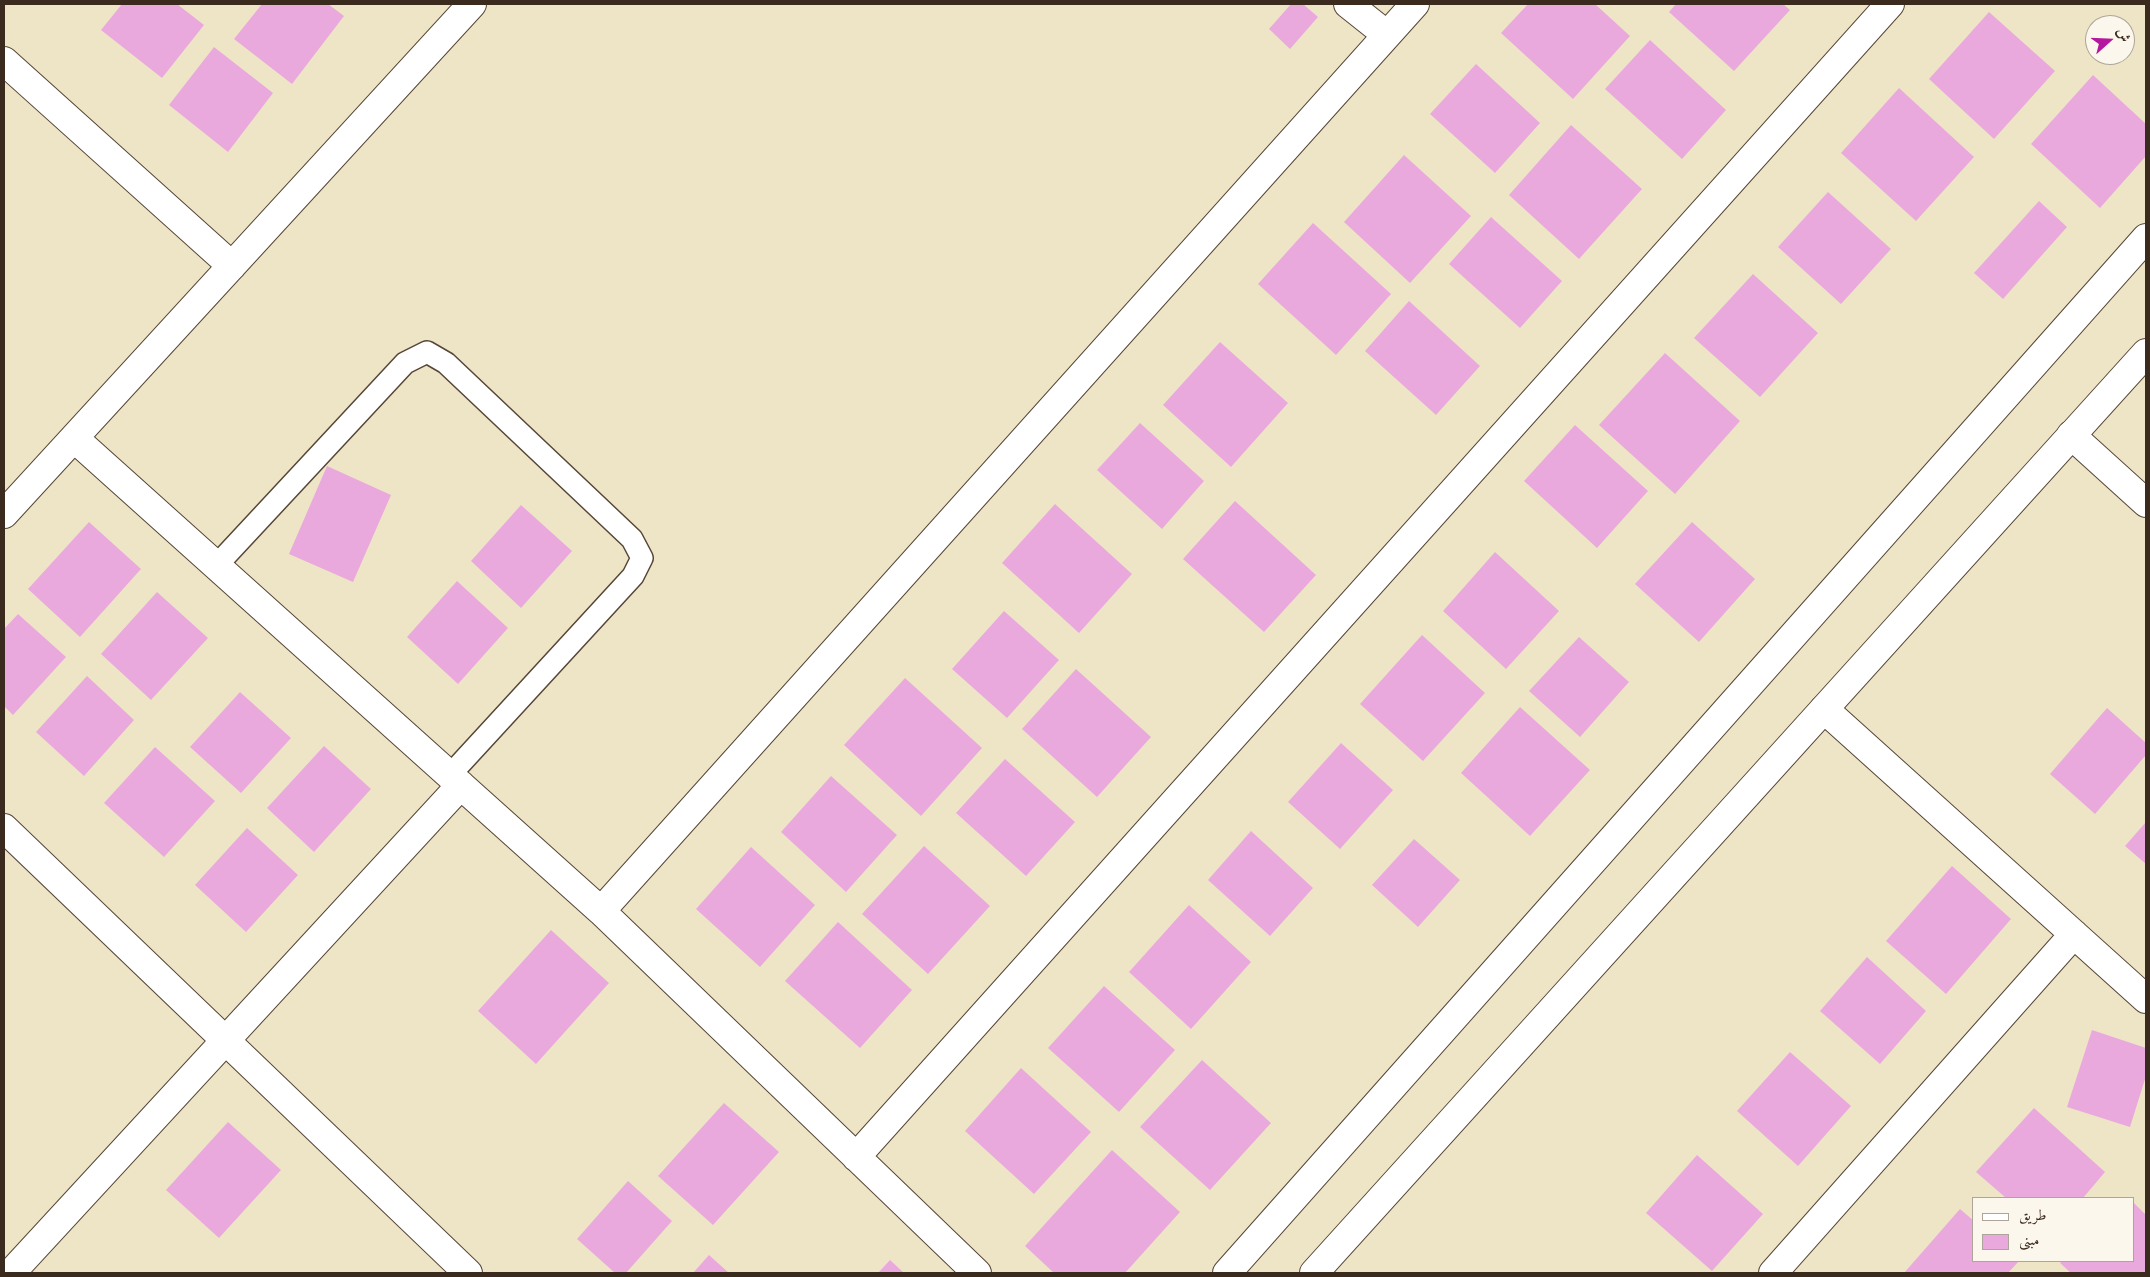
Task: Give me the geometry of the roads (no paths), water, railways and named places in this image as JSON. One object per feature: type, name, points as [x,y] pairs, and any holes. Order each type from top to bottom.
[{"type":"street","points":[[4,514],[472,4]]},
{"type":"street","points":[[1348,4],[1387,35]]},
{"type":"street","points":[[601,911],[1415,4]]},
{"type":"street","points":[[856,1157],[1890,4]]},
{"type":"street","points":[[4,61],[232,266]]},
{"type":"street","points":[[1227,1273],[2146,238]]},
{"type":"street","points":[[1314,1273],[2146,353]]},
{"type":"street","points":[[2071,435],[2146,503]]},
{"type":"street","points":[[74,438],[601,911],[977,1273]]},
{"type":"street","points":[[1824,709],[2146,999]]},
{"type":"street","points":[[11,1273],[226,1040],[456,780]]},
{"type":"street","points":[[4,828],[468,1273]]},
{"type":"street","points":[[1773,1273],[2074,934]]},
{"type":"lane","points":[[216,566],[405,363],[427,352],[446,362],[632,539],[642,558],[634,576],[456,780]]}]
